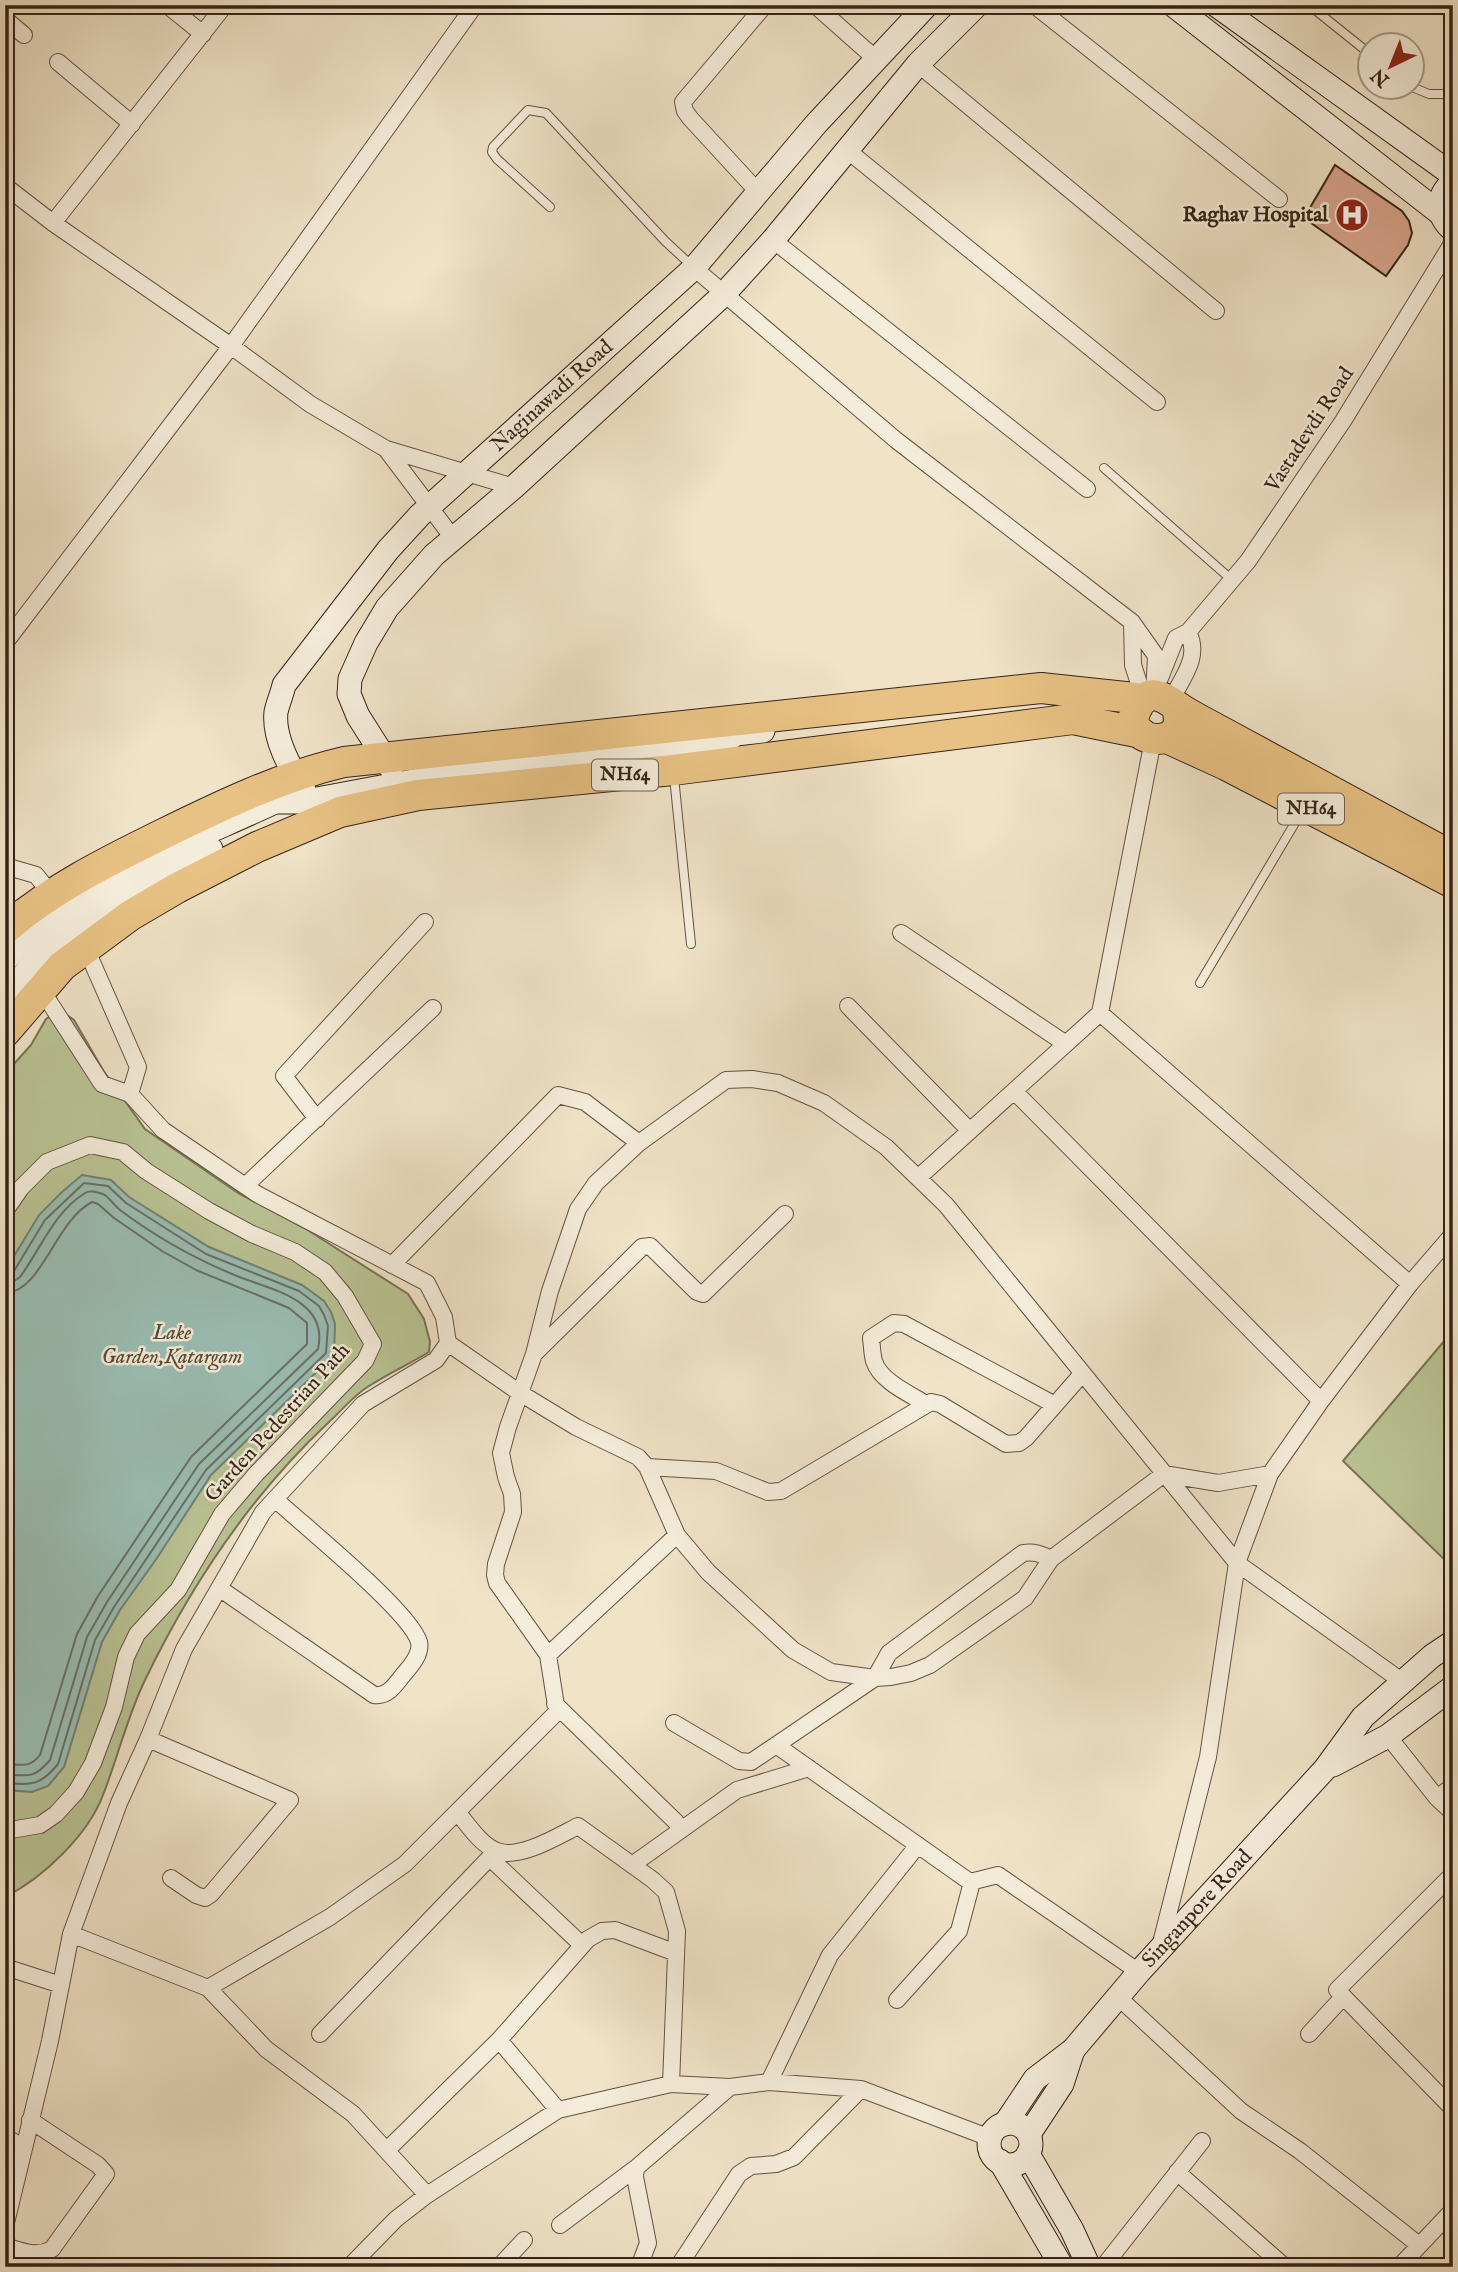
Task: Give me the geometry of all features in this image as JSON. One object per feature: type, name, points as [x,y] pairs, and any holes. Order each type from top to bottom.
[{"type":"highway","name":"NH64","points":[[17,955],[62,966],[69,919],[92,870],[227,803],[307,799],[340,812],[398,779],[1041,688],[1078,706],[1227,765],[1453,883]]},
{"type":"highway","name":"NH64","points":[[5,1032],[23,914],[69,919],[131,915],[257,847],[344,762],[398,779],[673,770],[1078,706],[1161,700],[1453,857]]},
{"type":"highway","points":[[1161,700],[1179,720],[1177,727],[1153,737],[1134,720],[1138,705],[1161,700]]},
{"type":"main road","name":"Naginawadi Road","points":[[307,799],[276,732],[276,711],[284,685],[388,550],[429,508],[694,268],[816,124],[927,5]]},
{"type":"main road","name":"Naginawadi Road","points":[[398,779],[358,716],[349,694],[350,679],[366,643],[387,608],[434,555],[514,486],[723,295],[918,64],[977,5]]},
{"type":"main road","points":[[1173,5],[1447,222]]},
{"type":"main road","points":[[1216,5],[1453,175]]},
{"type":"main road","points":[[1447,222],[1441,197],[1453,182]]},
{"type":"main road","points":[[398,779],[721,744],[736,734],[1043,700],[1078,706]]},
{"type":"main road","points":[[5,997],[17,955]]},
{"type":"main road","name":"Singanpore Road","points":[[997,2131],[1035,2078],[1073,2050],[1117,1996],[1325,1769],[1363,1717],[1432,1656],[1453,1642]]},
{"type":"main road","name":"Singanpore Road","points":[[1325,1769],[1388,1735],[1453,1687]]},
{"type":"main road","name":"Singanpore Road","points":[[1028,2144],[1062,2084],[1073,2050]]},
{"type":"main road","points":[[1062,2267],[1000,2161],[991,2152],[997,2131],[1018,2125],[1089,2267]]},
{"type":"main road","points":[[1000,2161],[1006,2164],[1018,2163],[1028,2144]]},
{"type":"street","points":[[167,5],[203,34]]},
{"type":"street","points":[[53,223],[225,5]]},
{"type":"street","points":[[5,643],[231,346],[475,5]]},
{"type":"street","points":[[759,193],[690,118],[683,102],[765,5]]},
{"type":"street","points":[[815,5],[877,60]]},
{"type":"street","points":[[1034,5],[1279,199]]},
{"type":"street","points":[[5,19],[24,35]]},
{"type":"street","points":[[58,62],[132,124]]},
{"type":"street","points":[[918,64],[1216,311]]},
{"type":"street","points":[[847,150],[1157,402]]},
{"type":"street","points":[[5,186],[53,223],[310,404],[386,449],[514,486]]},
{"type":"street","points":[[772,240],[1087,489]]},
{"type":"street","name":"Vastadevdi Road","points":[[1161,700],[1170,649],[1176,638],[1188,632],[1248,561],[1343,421],[1453,242]]},
{"type":"street","points":[[694,268],[896,440],[1132,622],[1156,656],[1161,700]]},
{"type":"street","points":[[386,449],[453,538]]},
{"type":"street","points":[[1132,622],[1133,665],[1161,700]]},
{"type":"street","points":[[1161,700],[1192,659],[1194,643],[1188,632]]},
{"type":"street","points":[[919,1177],[1100,1013],[1153,737]]},
{"type":"street","points":[[5,866],[36,875],[69,919],[138,1067],[130,1094]]},
{"type":"street","points":[[317,1119],[284,1076],[425,922]]},
{"type":"street","points":[[901,933],[1066,1044]]},
{"type":"street","points":[[5,2227],[71,1934],[119,1803],[184,1649],[263,1512],[363,1404],[436,1360],[448,1343],[444,1317],[427,1283],[257,1194],[163,1130],[130,1094],[102,1084],[17,955]]},
{"type":"street","points":[[848,1006],[970,1131]]},
{"type":"street","points":[[245,1186],[433,1008]]},
{"type":"street","points":[[1100,1013],[1410,1284]]},
{"type":"street","points":[[208,1988],[330,1917],[405,1864],[557,1712],[548,1655],[497,1583],[495,1575],[513,1512],[512,1494],[501,1453],[578,1209],[596,1183],[639,1143],[726,1080],[752,1079],[778,1083],[824,1102],[886,1147],[946,1205],[1237,1563],[1403,1682]]},
{"type":"street","points":[[1014,1091],[1321,1401]]},
{"type":"street","points":[[392,1265],[558,1095],[585,1102],[639,1143]]},
{"type":"street","name":"Garden Pedestrian Path","points":[[5,1211],[21,1188],[47,1161],[90,1145],[123,1152],[146,1171],[209,1211],[252,1234],[295,1252],[325,1272],[345,1296],[373,1343],[365,1361],[256,1474],[222,1514],[178,1590],[138,1634],[126,1657],[114,1707],[93,1763],[76,1792],[56,1814],[40,1825],[5,1831]]},
{"type":"street","points":[[534,1354],[644,1246],[650,1246],[697,1292],[703,1294],[785,1214]]},
{"type":"street","points":[[1159,1950],[1208,1757],[1237,1563],[1270,1474],[1321,1401],[1410,1284],[1453,1234]]},
{"type":"street","points":[[926,1404],[888,1379],[878,1370],[874,1361],[871,1338],[894,1323],[904,1324],[1055,1405]]},
{"type":"street","points":[[448,1343],[576,1427],[638,1457],[647,1467],[677,1535],[708,1572],[793,1650],[831,1672],[875,1678],[911,1673],[930,1665],[1025,1598],[1051,1559],[1164,1474],[1218,1483],[1270,1474]]},
{"type":"street","points":[[647,1467],[716,1471],[768,1492],[781,1491],[931,1402],[940,1404],[1006,1444],[1013,1444],[1026,1438],[1082,1374]]},
{"type":"street","points":[[219,1588],[374,1695],[384,1694],[391,1689],[419,1652],[420,1644],[414,1632],[387,1600],[275,1499]]},
{"type":"street","points":[[548,1655],[677,1535]]},
{"type":"street","points":[[674,1723],[745,1763],[751,1762],[875,1678],[889,1653],[1023,1553],[1039,1553],[1051,1559]]},
{"type":"street","points":[[555,1704],[676,1822]]},
{"type":"street","points":[[1388,1735],[1437,1798],[1453,1813]]},
{"type":"street","points":[[148,1739],[290,1800],[205,1898],[171,1878]]},
{"type":"street","points":[[776,1745],[972,1882],[998,1875],[1139,1972]]},
{"type":"street","points":[[632,1865],[737,1790],[808,1768]]},
{"type":"street","points":[[1437,1798],[1453,1786]]},
{"type":"street","points":[[457,1813],[582,1945]]},
{"type":"street","points":[[320,2034],[493,1854],[514,1854],[578,1826],[666,1892],[677,1931],[671,2084]]},
{"type":"street","points":[[769,2082],[831,1955],[918,1845]]},
{"type":"street","points":[[1453,1874],[1338,1988],[1338,1992],[1453,2109]]},
{"type":"street","points":[[897,2000],[959,1931],[972,1882]]},
{"type":"street","points":[[387,2150],[499,2040],[582,1945],[602,1931],[615,1930],[677,1953]]},
{"type":"street","points":[[71,1934],[208,1988],[266,2049],[353,2114],[427,2194]]},
{"type":"street","points":[[5,1967],[61,1985]]},
{"type":"street","points":[[1117,1996],[1241,2111],[1300,2151],[1419,2245]]},
{"type":"street","points":[[1309,2034],[1343,1997]]},
{"type":"street","points":[[499,2040],[558,2110]]},
{"type":"street","points":[[349,2267],[396,2219],[427,2194],[558,2110],[671,2084],[730,2087],[769,2082],[861,2089],[997,2131]]},
{"type":"street","points":[[560,2225],[636,2168],[730,2087]]},
{"type":"street","points":[[678,2267],[739,2175],[751,2166],[776,2164],[794,2157],[861,2089]]},
{"type":"street","points":[[5,2246],[35,2254],[43,2254],[52,2249],[106,2174],[98,2165],[30,2120]]},
{"type":"street","points":[[5,2137],[23,2147]]},
{"type":"street","points":[[1103,2267],[1202,2141]]},
{"type":"street","points":[[636,2168],[635,2177],[648,2243],[639,2267]]},
{"type":"street","points":[[1177,2172],[1285,2267]]},
{"type":"street","points":[[1399,2267],[1453,2210]]},
{"type":"street","points":[[499,2267],[524,2240]]},
{"type":"lane","points":[[1309,5],[1356,43]]},
{"type":"lane","points":[[1426,93],[1453,94]]},
{"type":"lane","points":[[550,207],[492,152],[500,139],[528,110],[546,113],[665,241],[694,268]]},
{"type":"lane","points":[[1104,468],[1232,580]]},
{"type":"lane","points":[[673,770],[691,944]]},
{"type":"lane","points":[[1200,983],[1306,806]]},
{"type":"green space","name":"Lake Garden,Katargam","points":[[60,1010],[74,1020],[103,1070],[145,1129],[238,1193],[306,1229],[408,1294],[424,1319],[430,1342],[429,1352],[353,1398],[274,1479],[249,1510],[225,1542],[182,1610],[145,1680],[103,1795],[87,1825],[49,1867],[5,1897],[5,1074],[31,1045],[46,1019]]},
{"type":"green space","points":[[1445,1340],[1453,1348],[1453,1568],[1343,1461]]},
{"type":"water","points":[[82,1175],[111,1180],[129,1197],[209,1247],[302,1285],[324,1301],[331,1312],[335,1324],[334,1355],[211,1475],[120,1610],[102,1642],[64,1767],[48,1786],[32,1792],[5,1790],[5,1271],[39,1215]]},
{"type":"building","points":[[1335,165],[1402,211],[1409,221],[1412,233],[1408,245],[1386,276],[1304,218]]},
{"type":"place","name":"Raghav Hospital","points":[[1352,215]]}]
